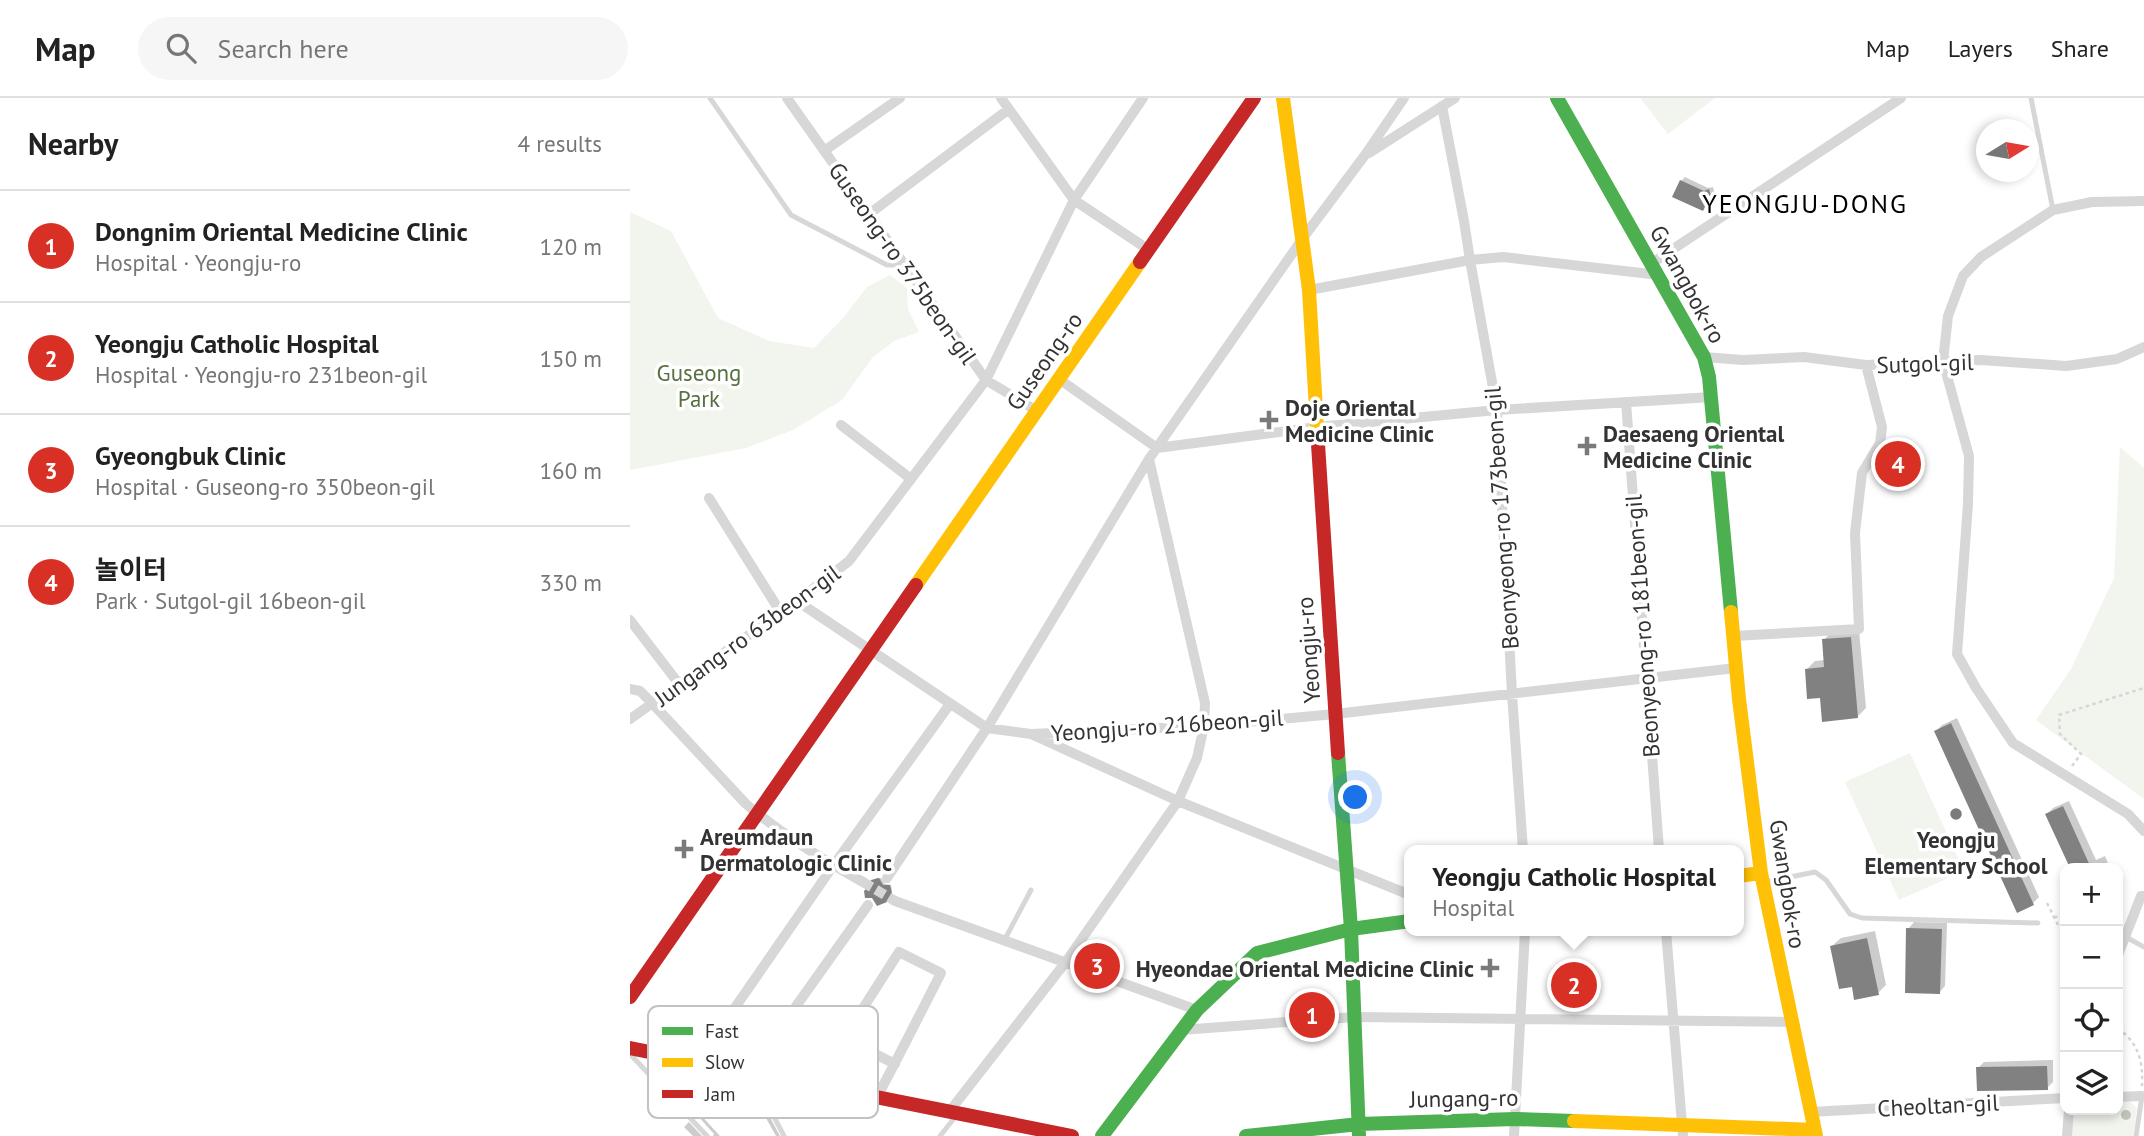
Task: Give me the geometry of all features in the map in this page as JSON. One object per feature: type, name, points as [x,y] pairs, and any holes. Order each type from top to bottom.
[{"type":"street","name":"Guseong-ro 375beon-gil","points":[[787,98],[986,380],[1037,411]]},
{"type":"street","points":[[824,151],[900,98]]},
{"type":"street","points":[[1000,98],[1074,200],[1149,250]]},
{"type":"street","name":"Jungang-ro 63beon-gil","points":[[630,719],[849,561],[986,380],[1074,200],[1143,98]]},
{"type":"street","name":"Guseong-ro","points":[[630,997],[1254,98]]},
{"type":"street","name":"Yeongju-ro","points":[[1283,98],[1309,290],[1335,713],[1352,929],[1359,1130]]},
{"type":"street","points":[[887,878],[987,729],[1149,459],[1404,98]]},
{"type":"street","points":[[1365,155],[1455,98]]},
{"type":"street","name":"Gwangbok-ro","points":[[1557,98],[1704,357],[1709,377],[1736,668],[1762,878],[1815,1133]]},
{"type":"street","points":[[1309,290],[1470,260],[1503,257],[1656,269],[1901,98]]},
{"type":"street","name":"Beonyeong-ro 173beon-gil","points":[[1442,107],[1497,410],[1523,845]]},
{"type":"street","points":[[869,214],[1009,109]]},
{"type":"street","points":[[2144,201],[2092,202],[2053,210],[1981,257],[1963,276],[1948,316],[1943,361],[1969,456],[1957,654],[2013,743],[2128,814],[2144,831]]},
{"type":"street","name":"Sutgol-gil","points":[[1704,357],[1804,357],[1866,365],[1981,360],[2066,366],[2117,359],[2144,347]]},
{"type":"street","points":[[1733,636],[1859,629],[1856,521],[1862,473],[1880,443],[1882,427],[1866,365]]},
{"type":"street","points":[[1059,379],[1157,448],[1317,427],[1497,410],[1712,397]]},
{"type":"street","name":"Beonyeong-ro 181beon-gil","points":[[1626,402],[1659,845]]},
{"type":"street","points":[[841,425],[911,479]]},
{"type":"street","points":[[954,1113],[1065,963],[1178,801],[1197,758],[1204,726],[1205,703],[1149,459]]},
{"type":"street","points":[[709,498],[781,612]]},
{"type":"street","points":[[797,601],[987,729],[1031,734],[1178,801],[1404,893]]},
{"type":"street","points":[[630,620],[679,684]]},
{"type":"street","name":"Yeongju-ro 216beon-gil","points":[[1031,734],[1204,726],[1736,668]]},
{"type":"street","points":[[630,689],[640,691],[653,703],[746,804],[821,859],[863,882]]},
{"type":"street","points":[[736,1006],[950,704]]},
{"type":"street","points":[[1744,876],[1762,878]]},
{"type":"street","points":[[2123,944],[2143,893]]},
{"type":"street","points":[[895,901],[1197,1010]]},
{"type":"street","points":[[796,1006],[868,905]]},
{"type":"street","points":[[1102,1136],[1197,1010],[1256,953],[1352,929],[1404,922]]},
{"type":"street","points":[[1514,1136],[1525,936]]},
{"type":"street","points":[[1666,936],[1683,1131]]},
{"type":"street","points":[[864,1006],[899,952],[941,973],[878,1095]]},
{"type":"street","points":[[1181,1030],[1355,1017],[1791,1022]]},
{"type":"street","points":[[630,1048],[648,1051]]},
{"type":"street","points":[[878,1055],[895,1064]]},
{"type":"street","points":[[2123,1097],[2142,1096]]},
{"type":"street","points":[[878,1097],[1072,1136]]},
{"type":"street","name":"Cheoltan-gil","points":[[1811,1112],[2060,1098]]},
{"type":"street","points":[[2067,1136],[2069,1115]]},
{"type":"street","name":"Jungang-ro","points":[[1246,1136],[1515,1119],[1683,1131],[1815,1133]]},
{"type":"lane","points":[[710,98],[791,215],[887,265],[905,265]]},
{"type":"lane","points":[[2031,98],[2053,210]]},
{"type":"lane","points":[[1762,878],[1815,872],[1826,880],[1850,914],[1862,918],[2038,923]]},
{"type":"lane","points":[[1005,939],[1031,890]]},
{"type":"lane","points":[[2126,937],[2144,947]]},
{"type":"lane","points":[[630,1054],[648,1073]]},
{"type":"lane","points":[[2136,1136],[2142,1096]]},
{"type":"lane","points":[[940,1136],[954,1113]]},
{"type":"lane","points":[[690,1118],[707,1136]]},
{"type":"lane","points":[[775,1118],[785,1136]]},
{"type":"path","points":[[2066,775],[2081,754],[2060,734],[2059,715],[2144,688]]},
{"type":"path","points":[[2047,903],[2058,925],[2060,924]]},
{"type":"path","points":[[2054,918],[2060,915]]},
{"type":"path","points":[[2123,1032],[2130,1037],[2143,1064],[2142,1096]]},
{"type":"green space","points":[[1640,98],[1715,98],[1668,134]]},
{"type":"green space","name":"Guseong Park","points":[[630,212],[671,231],[718,318],[769,341],[814,348],[843,318],[867,287],[890,275],[907,288],[908,309],[919,332],[894,341],[872,358],[842,400],[793,430],[746,448],[630,470]]},
{"type":"green space","points":[[2120,447],[2144,468],[2144,799],[2036,720],[2071,669],[2114,578]]},
{"type":"green space","points":[[1910,753],[1964,871],[1899,900],[1845,782]]},
{"type":"green space","points":[[2123,1099],[2127,1099],[2137,1108],[2133,1136],[2071,1136],[2072,1115],[2123,1115]]},
{"type":"building","points":[[1680,180],[1704,191],[1709,189],[1713,205],[1705,207],[1703,211],[1672,197]]},
{"type":"building","points":[[1851,637],[1858,718],[1822,722],[1820,698],[1807,699],[1805,669],[1824,667],[1822,639]]},
{"type":"building","points":[[1951,723],[2034,905],[2017,913],[1934,731]]},
{"type":"building","points":[[2063,806],[2089,863],[2068,863],[2045,814]]},
{"type":"building","points":[[879,878],[883,885],[890,885],[892,893],[887,902],[877,906],[872,898],[865,898],[864,891],[871,880]]},
{"type":"building","points":[[1906,928],[1942,929],[1940,994],[1905,993]]},
{"type":"building","points":[[1867,938],[1879,995],[1854,1000],[1852,987],[1839,989],[1830,946]]},
{"type":"building","points":[[2047,1066],[2048,1090],[1977,1091],[1976,1067]]},
{"type":"tunnel","points":[[863,882],[895,901]]},
{"type":"traffic: fast","points":[[1557,98],[1704,357],[1709,377],[1731,612]]},
{"type":"traffic: fast","points":[[1338,753],[1351,929],[1359,1136]]},
{"type":"traffic: fast","points":[[1102,1136],[1197,1010],[1257,953],[1351,929],[1404,922]]},
{"type":"traffic: fast","points":[[1246,1136],[1359,1124],[1515,1119],[1574,1121]]},
{"type":"traffic: slow","points":[[1283,98],[1309,290],[1318,444]]},
{"type":"traffic: slow","points":[[916,585],[1140,262]]},
{"type":"traffic: slow","points":[[1731,612],[1761,873],[1816,1136]]},
{"type":"traffic: slow","points":[[1744,875],[1761,873]]},
{"type":"traffic: slow","points":[[1574,1121],[1815,1130]]},
{"type":"traffic: jam","points":[[1140,262],[1254,98]]},
{"type":"traffic: jam","points":[[1318,444],[1338,753]]},
{"type":"traffic: jam","points":[[630,997],[916,585]]},
{"type":"traffic: jam","points":[[630,1048],[648,1052]]},
{"type":"traffic: jam","points":[[878,1097],[1072,1136]]},
{"type":"place","name":"Doje Oriental Medicine Clinic","points":[[1269,420]]},
{"type":"place","name":"Daesaeng Oriental Medicine Clinic","points":[[1587,446]]},
{"type":"place","name":"놀이터","points":[[1898,464]]},
{"type":"place","name":"Yeongju Elementary School","points":[[1956,814]]},
{"type":"place","name":"Areumdaun Dermatologic Clinic","points":[[684,849]]},
{"type":"place","name":"Gyeongbuk Clinic","points":[[1097,966]]},
{"type":"place","name":"Hyeondae Oriental Medicine Clinic","points":[[1490,968]]},
{"type":"place","name":"Yeongju Catholic Hospital","points":[[1574,985]]},
{"type":"place","name":"Dongnim Oriental Medicine Clinic","points":[[1312,1015]]},
{"type":"district","name":"YEONGJU-DONG","points":[[1805,203]]}]
